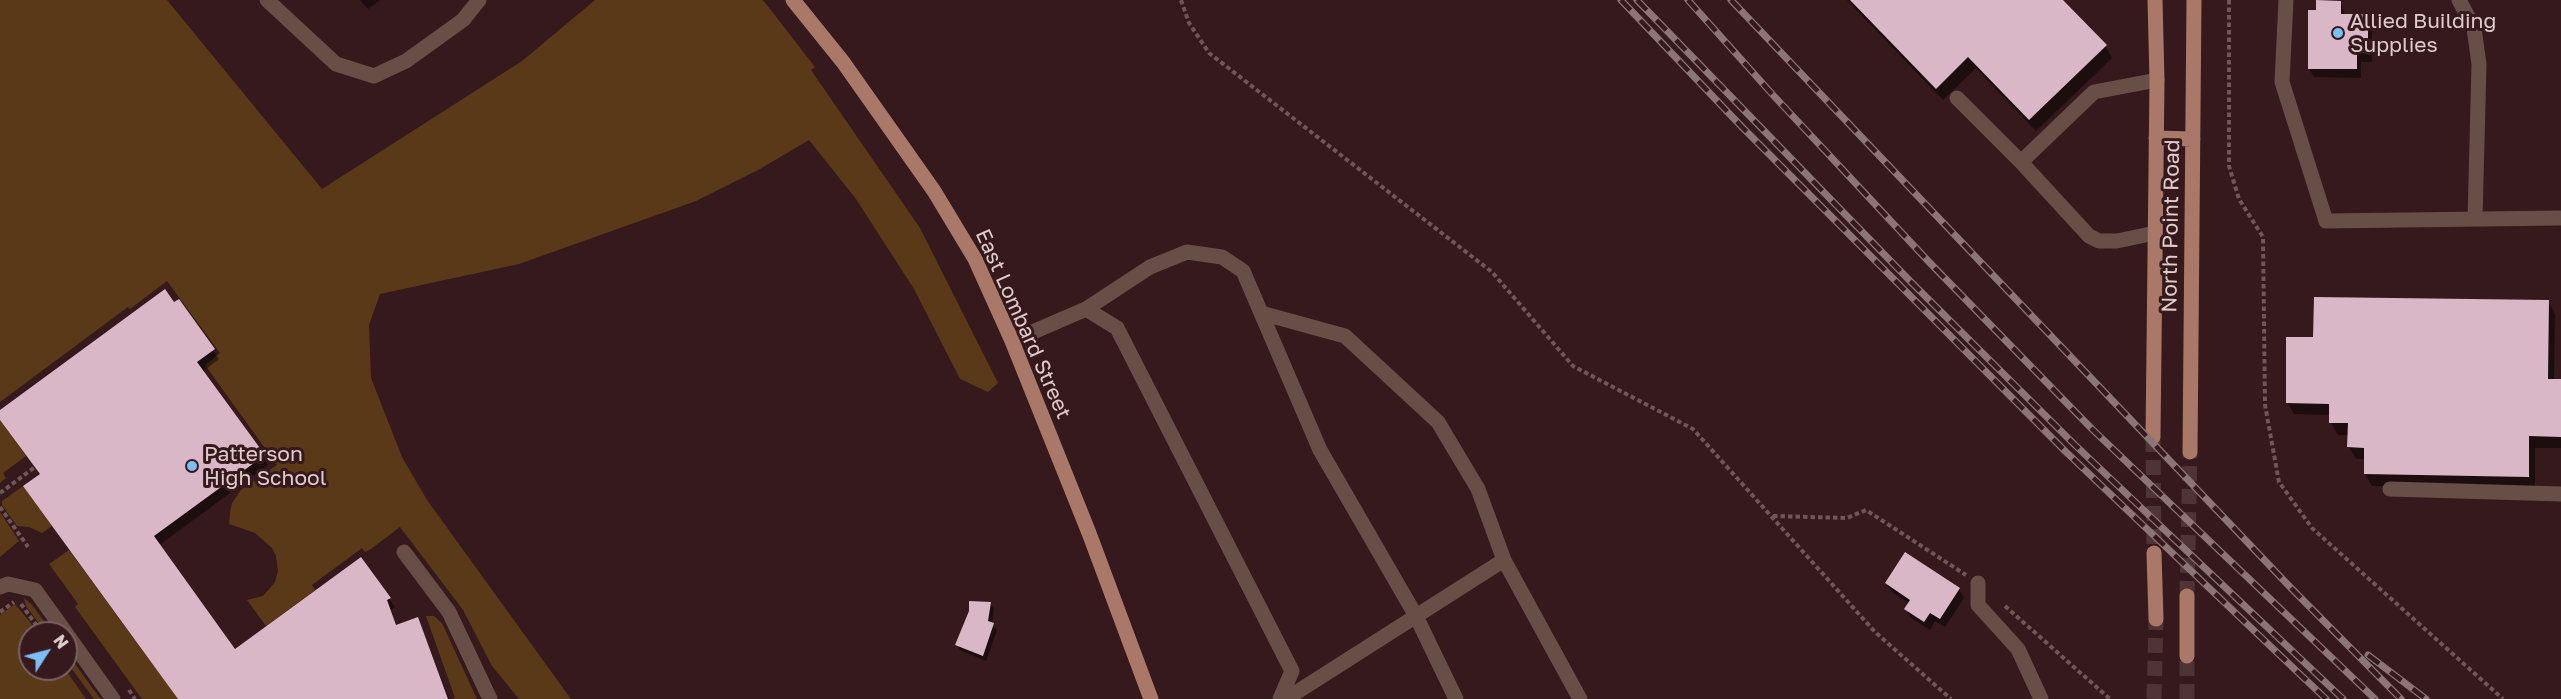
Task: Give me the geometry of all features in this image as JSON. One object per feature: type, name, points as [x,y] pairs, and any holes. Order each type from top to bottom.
[{"type":"main road","name":"East Lombard Street","points":[[793,0],[843,62],[934,191],[975,259],[1012,341],[1089,533],[1151,699]]},
{"type":"main road","name":"North Point Road","points":[[2153,437],[2157,80],[2155,0]]},
{"type":"main road","name":"North Point Road","points":[[2190,452],[2194,0]]},
{"type":"main road","points":[[2156,138],[2193,139]]},
{"type":"main road","points":[[2154,553],[2156,619]]},
{"type":"main road","points":[[2187,596],[2187,656]]},
{"type":"lane","points":[[267,0],[336,64],[374,76],[406,61],[425,48],[463,20],[479,0]]},
{"type":"lane","points":[[2286,0],[2282,82],[2326,221],[2561,218]]},
{"type":"lane","points":[[2459,0],[2474,28],[2479,64],[2475,219]]},
{"type":"lane","points":[[2021,162],[2094,92],[2157,80]]},
{"type":"lane","points":[[1957,98],[2021,162],[2089,236],[2099,241],[2117,241],[2156,233]]},
{"type":"lane","points":[[1012,341],[1086,309],[1150,267],[1187,252],[1222,257],[1243,271],[1320,450],[1416,616],[1456,699]]},
{"type":"lane","points":[[1086,309],[1117,328],[1292,671],[1280,699]]},
{"type":"lane","points":[[1261,312],[1345,336],[1438,422],[1478,489],[1504,560],[1580,699]]},
{"type":"lane","points":[[2390,489],[2561,494]]},
{"type":"lane","points":[[404,552],[449,612],[490,699]]},
{"type":"lane","points":[[1286,699],[1504,560]]},
{"type":"lane","points":[[3,581],[35,590],[57,621]]},
{"type":"lane","points":[[1978,583],[1978,605],[2018,649],[2041,699]]},
{"type":"lane","points":[[78,650],[113,699]]},
{"type":"path","points":[[1181,0],[1189,23],[1209,52],[1492,272],[1573,366],[1694,429],[1875,632],[1951,699]]},
{"type":"path","points":[[2229,0],[2229,166],[2239,199],[2263,237],[2265,405],[2279,482],[2312,528],[2503,699]]},
{"type":"path","points":[[0,493],[35,467]]},
{"type":"path","points":[[0,507],[28,547]]},
{"type":"path","points":[[1772,516],[1847,518],[1866,510],[1978,583],[2110,699]]},
{"type":"path","points":[[0,612],[18,599],[34,621]]},
{"type":"shaded area","points":[[0,0],[167,0],[322,189],[522,61],[595,0],[763,0],[815,67],[811,70],[920,228],[998,383],[988,392],[960,379],[914,289],[856,199],[809,140],[760,169],[696,201],[519,264],[380,294],[369,325],[371,378],[402,457],[427,500],[571,699],[519,699],[492,666],[463,610],[400,527],[371,549],[365,552],[362,548],[312,585],[315,590],[266,626],[247,600],[263,596],[275,582],[278,571],[276,556],[272,548],[255,533],[229,524],[232,503],[241,490],[277,465],[205,365],[220,353],[167,281],[130,309],[128,307],[0,402]]},
{"type":"shaded area","points":[[0,420],[26,456],[3,473],[6,478],[0,483]]},
{"type":"shaded area","points":[[23,486],[52,526],[42,533],[29,527],[17,526],[2,505],[2,501]]},
{"type":"shaded area","points":[[0,512],[19,541],[0,557]]},
{"type":"shaded area","points":[[69,550],[178,699],[142,699],[75,607],[78,604],[49,564]]},
{"type":"shaded area","points":[[24,598],[44,621],[37,621],[26,606]]},
{"type":"shaded area","points":[[15,604],[29,621],[18,621],[18,681],[73,681],[86,699],[0,699],[0,615]]},
{"type":"shaded area","points":[[426,616],[434,616],[442,623],[477,699],[453,699],[455,698]]},
{"type":"shaded area","points":[[78,668],[101,699],[94,699],[78,677]]},
{"type":"building","points":[[1850,0],[2063,0],[2107,45],[2029,120],[1968,57],[1936,89]]},
{"type":"building","name":"Allied Building Supplies","points":[[2316,0],[2341,1],[2341,14],[2368,14],[2368,53],[2357,53],[2357,69],[2308,69],[2308,10],[2316,10]]},
{"type":"building","points":[[165,289],[174,302],[179,299],[215,349],[197,362],[265,455],[154,536],[235,649],[361,557],[391,598],[387,600],[396,625],[418,617],[448,699],[178,699],[23,486],[40,474],[0,420],[0,410]]},
{"type":"building","points":[[2314,297],[2549,300],[2548,379],[2561,379],[2561,437],[2529,436],[2529,477],[2364,474],[2364,448],[2347,447],[2348,423],[2329,423],[2329,404],[2286,403],[2286,337],[2313,337]]},
{"type":"building","points":[[1905,552],[1960,588],[1940,619],[1930,613],[1924,622],[1904,609],[1910,600],[1885,583]]},
{"type":"building","points":[[969,601],[991,602],[988,621],[994,623],[983,656],[955,645],[969,611]]},
{"type":"tunnel","points":[[2153,437],[2154,553]]},
{"type":"tunnel","points":[[2187,596],[2190,452]]},
{"type":"tunnel","points":[[2154,699],[2156,619]]},
{"type":"tunnel","points":[[2187,656],[2187,699]]},
{"type":"railway","points":[[1621,0],[1742,127],[2066,452],[2326,699]]},
{"type":"railway","points":[[1637,0],[1911,282],[2075,445],[2343,699]]},
{"type":"railway","points":[[1688,0],[1930,263],[2092,429],[2375,699]]},
{"type":"railway","points":[[1731,0],[2291,588],[2401,699]]},
{"type":"railway","points":[[2368,655],[2426,699]]},
{"type":"place","name":"Allied Building Supplies","points":[[2338,33]]},
{"type":"place","name":"Patterson High School","points":[[192,466]]}]
